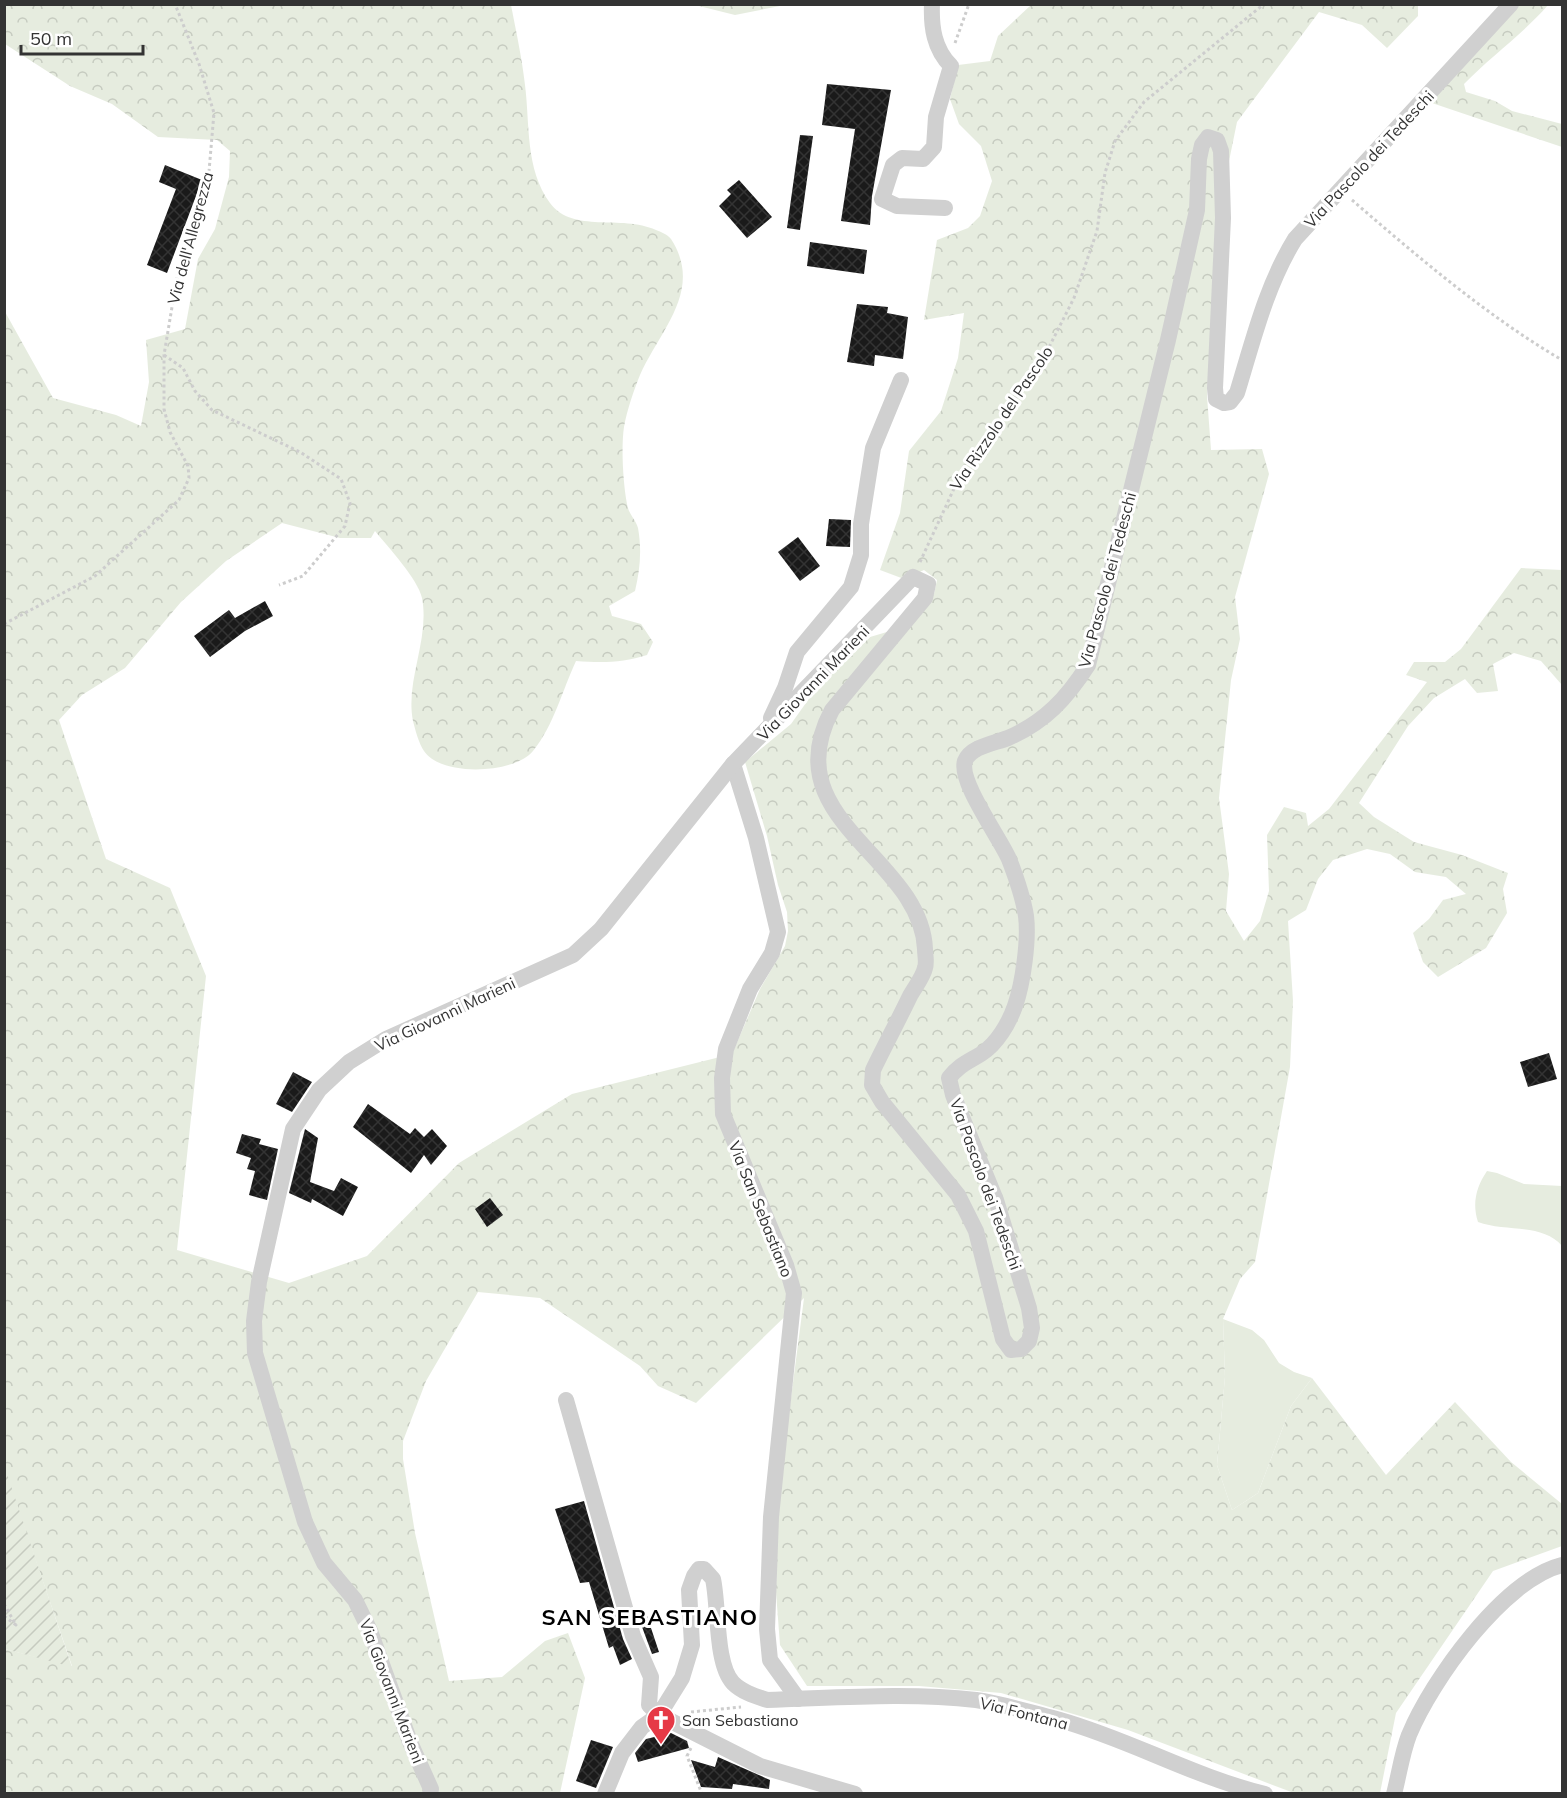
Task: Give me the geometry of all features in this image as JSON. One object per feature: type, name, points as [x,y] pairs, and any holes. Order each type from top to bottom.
[{"type":"street","points":[[932,4],[931,30],[944,59],[951,66],[936,117],[934,147],[923,159],[903,158],[893,165],[882,199],[897,206],[945,208]]},
{"type":"street","name":"Via Pascolo dei Tedeschi","points":[[913,577],[928,584],[925,598],[832,710],[824,724],[821,740],[820,780],[833,809],[905,894],[920,918],[925,942],[926,967],[873,1070],[872,1085],[882,1102],[958,1195],[976,1231],[1003,1339],[1011,1350],[1022,1349],[1029,1341],[1032,1328],[1029,1308],[996,1200],[953,1095],[949,1078],[958,1066],[983,1053],[1001,1034],[1015,1006],[1026,946],[1026,917],[1020,889],[1009,859],[970,787],[964,771],[965,760],[970,753],[1010,737],[1057,708],[1088,665],[1195,221],[1198,159],[1202,145],[1208,137],[1217,140],[1221,151],[1223,218],[1215,388],[1219,402],[1230,402],[1237,393],[1265,303],[1284,256],[1295,239],[1510,4]]},
{"type":"street","points":[[764,733],[785,688],[797,652],[851,587],[861,555],[861,524],[873,448],[901,380]]},
{"type":"street","name":"Via Giovanni Marieni","points":[[430,1794],[431,1789],[410,1742],[370,1631],[355,1600],[324,1563],[305,1522],[255,1353],[254,1321],[259,1282],[293,1129],[319,1090],[350,1062],[386,1039],[573,955],[608,922],[733,764],[913,577]]},
{"type":"street","name":"Via San Sebastiano","points":[[733,764],[756,838],[778,932],[772,953],[750,990],[726,1049],[722,1078],[723,1114],[786,1265],[794,1293],[771,1517],[766,1629],[770,1660],[798,1699]]},
{"type":"street","points":[[566,1400],[633,1636],[651,1677],[650,1705],[659,1715],[760,1766],[855,1794]]},
{"type":"street","points":[[1394,1794],[1409,1736],[1466,1641],[1507,1596],[1548,1568],[1563,1565]]},
{"type":"street","name":"Via Fontana","points":[[659,1715],[682,1678],[692,1645],[689,1590],[694,1576],[699,1569],[704,1569],[713,1579],[724,1664],[729,1677],[749,1694],[771,1700],[925,1696],[978,1700],[1061,1720],[1140,1746],[1209,1778],[1265,1794]]},
{"type":"street","points":[[605,1794],[622,1753],[642,1727],[659,1715]]},
{"type":"path","name":"Via dell'Allegrezza","points":[[4,624],[95,576],[179,500],[189,478],[188,466],[170,432],[164,409],[165,355],[178,271],[208,183],[214,113],[199,64],[176,4]]},
{"type":"path","points":[[951,66],[953,49],[969,4]]},
{"type":"path","name":"Via Rizzolo del Pascolo","points":[[913,577],[958,480],[996,431],[1046,355],[1074,298],[1097,231],[1105,173],[1115,141],[1144,102],[1264,4]]},
{"type":"path","points":[[1341,191],[1411,251],[1489,310],[1563,360]]},
{"type":"path","points":[[165,355],[183,368],[195,391],[212,410],[300,452],[341,479],[350,503],[345,526],[303,576],[279,585]]},
{"type":"path","points":[[4,1604],[16,1625],[4,1616]]},
{"type":"path","points":[[659,1715],[742,1707]]},
{"type":"path","points":[[702,1794],[687,1756],[694,1745],[712,1742]]},
{"type":"green space","points":[[5,5],[511,5],[524,75],[532,161],[542,190],[550,203],[571,218],[584,221],[628,223],[666,234],[680,258],[683,275],[681,293],[667,326],[640,375],[624,427],[623,455],[626,495],[629,510],[638,528],[640,544],[637,583],[635,591],[609,606],[612,616],[641,624],[653,642],[647,655],[638,658],[612,662],[576,661],[547,730],[533,751],[524,759],[495,768],[461,768],[446,765],[433,759],[424,751],[415,728],[411,706],[424,613],[422,598],[415,582],[375,531],[371,538],[340,538],[282,523],[226,561],[181,602],[125,668],[82,695],[59,720],[106,859],[170,888],[206,976],[177,1250],[289,1283],[367,1256],[459,1163],[572,1094],[732,1054],[760,989],[785,946],[788,931],[787,912],[745,762],[791,724],[813,693],[870,637],[907,626],[934,594],[937,580],[924,570],[904,579],[880,570],[900,513],[909,451],[941,411],[958,358],[964,313],[924,320],[937,240],[968,228],[980,216],[992,181],[981,146],[959,124],[950,99],[958,65],[990,61],[998,36],[1031,5],[1418,5],[1418,16],[1387,48],[1362,25],[1319,12],[1237,122],[1219,210],[1207,396],[1211,450],[1262,449],[1269,474],[1235,597],[1240,639],[1231,680],[1219,798],[1229,874],[1226,911],[1244,941],[1260,921],[1269,891],[1267,835],[1284,807],[1306,813],[1308,826],[1329,809],[1427,682],[1406,675],[1414,662],[1445,662],[1461,649],[1521,568],[1562,570],[1562,685],[1541,661],[1514,653],[1493,664],[1498,691],[1477,693],[1465,679],[1434,698],[1408,726],[1359,803],[1374,817],[1414,842],[1462,855],[1508,873],[1503,889],[1507,913],[1486,948],[1438,977],[1423,962],[1413,933],[1429,919],[1443,900],[1466,894],[1446,877],[1415,872],[1390,854],[1367,849],[1333,860],[1318,879],[1306,910],[1288,921],[1293,1001],[1290,1067],[1255,1262],[1240,1279],[1223,1319],[1225,1377],[1217,1465],[1232,1510],[1258,1493],[1291,1406],[1312,1378],[1386,1475],[1455,1402],[1511,1462],[1562,1504],[1562,1546],[1493,1571],[1396,1713],[1380,1793],[1294,1793],[1128,1730],[1001,1693],[919,1686],[807,1686],[780,1645],[776,1592],[778,1498],[804,1298],[696,1403],[658,1386],[640,1366],[540,1298],[478,1292],[426,1381],[403,1441],[403,1459],[415,1533],[449,1681],[502,1677],[545,1641],[568,1633],[585,1678],[560,1793],[5,1793],[5,1649],[72,1666],[4,1468],[4,310],[53,398],[116,415],[141,426],[149,382],[146,340],[185,329],[198,259],[215,229],[229,177],[230,151],[217,140],[158,137],[112,104],[70,86],[5,44]]},
{"type":"green space","points":[[695,5],[785,5],[735,15]]},
{"type":"green space","points":[[1518,5],[1548,5],[1464,84],[1466,92],[1495,101],[1512,111],[1562,124],[1562,147],[1429,102]]},
{"type":"green space","points":[[1487,1171],[1524,1184],[1562,1186],[1562,1246],[1545,1234],[1478,1222],[1475,1209],[1476,1196]]},
{"type":"green space","points":[[1223,1319],[1252,1330],[1264,1340],[1279,1363],[1294,1372],[1312,1378],[1291,1406],[1258,1493],[1232,1510],[1217,1465],[1225,1377]]},
{"type":"green space","points":[[5,1468],[72,1667],[5,1649]]},
{"type":"building","points":[[827,84],[891,90],[872,196],[870,225],[841,221],[855,129],[822,125]]},
{"type":"building","points":[[800,135],[813,136],[800,230],[787,228]]},
{"type":"building","points":[[165,165],[202,180],[167,273],[147,265],[176,189],[159,182]]},
{"type":"building","points":[[739,180],[772,217],[747,238],[719,206],[731,194],[727,190]]},
{"type":"building","points":[[810,242],[867,250],[864,274],[807,266]]},
{"type":"building","points":[[857,304],[888,307],[887,313],[908,317],[903,359],[875,355],[874,366],[847,362]]},
{"type":"building","points":[[829,519],[851,520],[850,547],[826,546]]},
{"type":"building","points":[[798,537],[820,566],[800,581],[778,552]]},
{"type":"building","points":[[265,601],[273,616],[245,631],[210,657],[194,636],[229,610],[235,618]]},
{"type":"building","points":[[1549,1053],[1557,1079],[1528,1087],[1520,1062]]},
{"type":"building","points":[[293,1072],[312,1082],[292,1112],[276,1104]]},
{"type":"building","points":[[368,1104],[410,1134],[415,1128],[424,1137],[432,1129],[447,1146],[431,1165],[424,1155],[411,1173],[353,1127]]},
{"type":"building","points":[[305,1129],[318,1138],[310,1182],[334,1191],[341,1178],[358,1187],[343,1216],[312,1199],[311,1203],[289,1193]]},
{"type":"building","points":[[242,1134],[261,1139],[259,1144],[278,1149],[267,1200],[249,1195],[255,1171],[247,1169],[251,1158],[236,1153]]},
{"type":"building","points":[[490,1198],[503,1215],[487,1227],[475,1209]]},
{"type":"building","points":[[584,1501],[623,1639],[632,1659],[620,1665],[613,1646],[609,1648],[589,1582],[580,1583],[555,1509]]},
{"type":"building","points":[[646,1613],[659,1652],[652,1654],[638,1616]]},
{"type":"building","name":"San Sebastiano","points":[[671,1733],[687,1741],[689,1748],[638,1762],[635,1753],[646,1739]]},
{"type":"building","points":[[591,1740],[613,1747],[596,1788],[576,1781]]},
{"type":"building","points":[[718,1757],[770,1780],[769,1789],[733,1784],[732,1789],[701,1787],[691,1760],[715,1767]]},
{"type":"place","name":"San Sebastiano","points":[[661,1746]]},
{"type":"district","name":"SAN SEBASTIANO","points":[[650,1617]]}]
